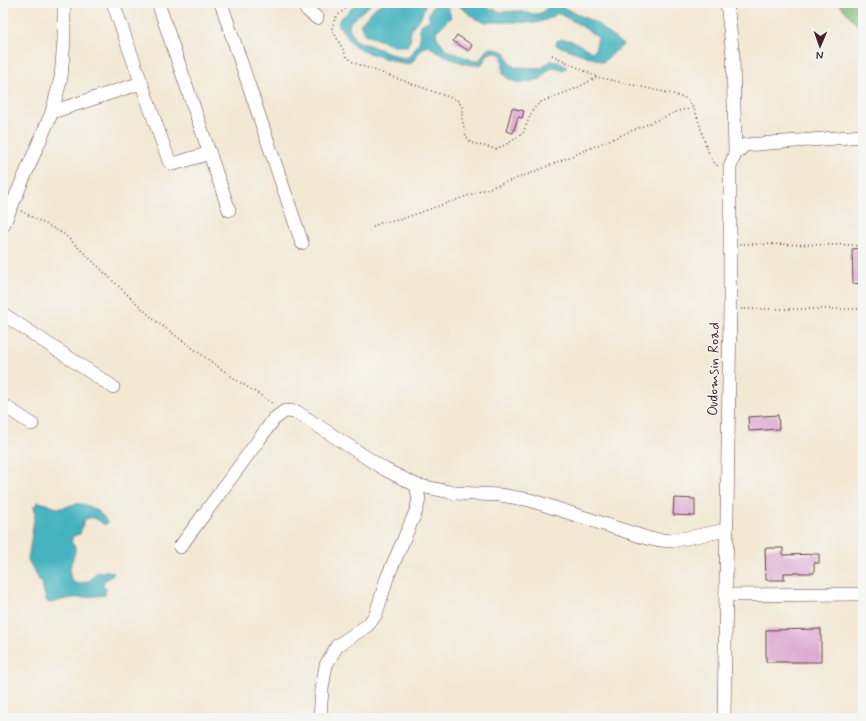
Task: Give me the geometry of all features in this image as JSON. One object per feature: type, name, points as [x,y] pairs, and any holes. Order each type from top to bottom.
[{"type":"street","points":[[3,226],[52,112],[61,78],[64,39],[64,3]]},
{"type":"street","points":[[113,3],[168,161],[173,164],[210,153]]},
{"type":"street","points":[[158,3],[229,210]]},
{"type":"street","points":[[221,3],[302,243]]},
{"type":"street","points":[[304,3],[306,9],[317,18]]},
{"type":"street","name":"Oudomsin Road","points":[[724,718],[730,308],[730,167],[735,154],[733,56],[727,3]]},
{"type":"street","points":[[52,112],[141,83]]},
{"type":"street","points":[[735,154],[745,145],[863,136]]},
{"type":"street","points":[[3,314],[113,387]]},
{"type":"street","points":[[3,405],[32,424]]},
{"type":"street","points":[[180,548],[274,419],[285,411],[297,412],[384,470],[416,486],[455,493],[500,495],[530,500],[650,539],[671,540],[727,530]]},
{"type":"street","points":[[320,718],[322,689],[326,665],[337,646],[368,625],[376,614],[387,578],[416,511],[419,499],[416,486]]},
{"type":"street","points":[[726,595],[863,594]]},
{"type":"path","points":[[351,3],[335,18],[332,29],[347,57],[354,63],[457,100],[462,106],[462,119],[466,136],[471,143],[496,149],[509,143],[523,133],[533,109],[541,102],[577,88],[597,77]]},
{"type":"path","points":[[552,55],[597,77],[673,94],[687,99],[698,117],[707,149],[716,165],[730,175]]},
{"type":"path","points":[[373,227],[380,223],[398,220],[529,174],[681,110],[694,109]]},
{"type":"path","points":[[12,206],[64,234],[153,319],[235,379],[285,411]]},
{"type":"path","points":[[730,244],[863,245]]},
{"type":"path","points":[[730,308],[863,309]]},
{"type":"green space","points":[[838,3],[863,3],[863,31]]},
{"type":"water","points":[[358,3],[372,3],[350,22],[349,28],[355,40],[403,58],[409,57],[416,47],[420,40],[420,25],[430,20],[429,14],[434,5],[441,4],[448,8],[451,17],[436,32],[437,38],[447,50],[474,61],[480,60],[487,49],[493,48],[505,52],[509,61],[514,67],[542,68],[550,61],[558,62],[567,67],[563,70],[559,68],[550,69],[541,79],[530,82],[516,82],[507,78],[503,74],[503,62],[501,55],[494,52],[488,54],[482,64],[475,65],[461,63],[428,46],[422,48],[412,63],[404,64],[365,52],[352,44],[339,26],[339,20]]},
{"type":"water","points":[[384,3],[426,3],[422,15],[414,24],[410,33],[410,39],[407,46],[394,46],[364,34],[360,24],[376,7]]},
{"type":"water","points":[[455,3],[477,3],[501,12],[516,11],[535,14],[541,13],[551,5],[556,4],[596,23],[623,45],[603,62],[556,45],[557,41],[566,39],[575,42],[592,52],[595,50],[598,38],[580,25],[558,13],[548,19],[536,23],[486,22],[476,19]]},
{"type":"water","points":[[38,502],[57,508],[75,504],[89,506],[98,511],[105,518],[107,522],[105,525],[93,518],[87,518],[84,520],[80,534],[73,536],[71,542],[76,548],[71,563],[70,573],[73,581],[77,584],[91,580],[96,573],[107,571],[113,572],[113,575],[104,581],[103,585],[106,588],[105,595],[65,599],[51,603],[47,602],[41,583],[28,560],[35,513],[34,506]]},
{"type":"building","points":[[457,35],[472,45],[469,51],[453,41]]},
{"type":"building","points":[[512,108],[524,111],[522,118],[518,117],[513,133],[506,131]]},
{"type":"building","points":[[863,248],[863,283],[853,284],[852,249]]},
{"type":"building","points":[[778,415],[779,429],[749,431],[748,417]]},
{"type":"building","points":[[674,498],[695,499],[695,516],[673,515]]},
{"type":"building","points":[[765,548],[783,548],[783,555],[819,554],[819,563],[814,563],[814,573],[784,573],[784,580],[766,580]]},
{"type":"building","points":[[821,629],[821,662],[766,662],[766,630]]}]
